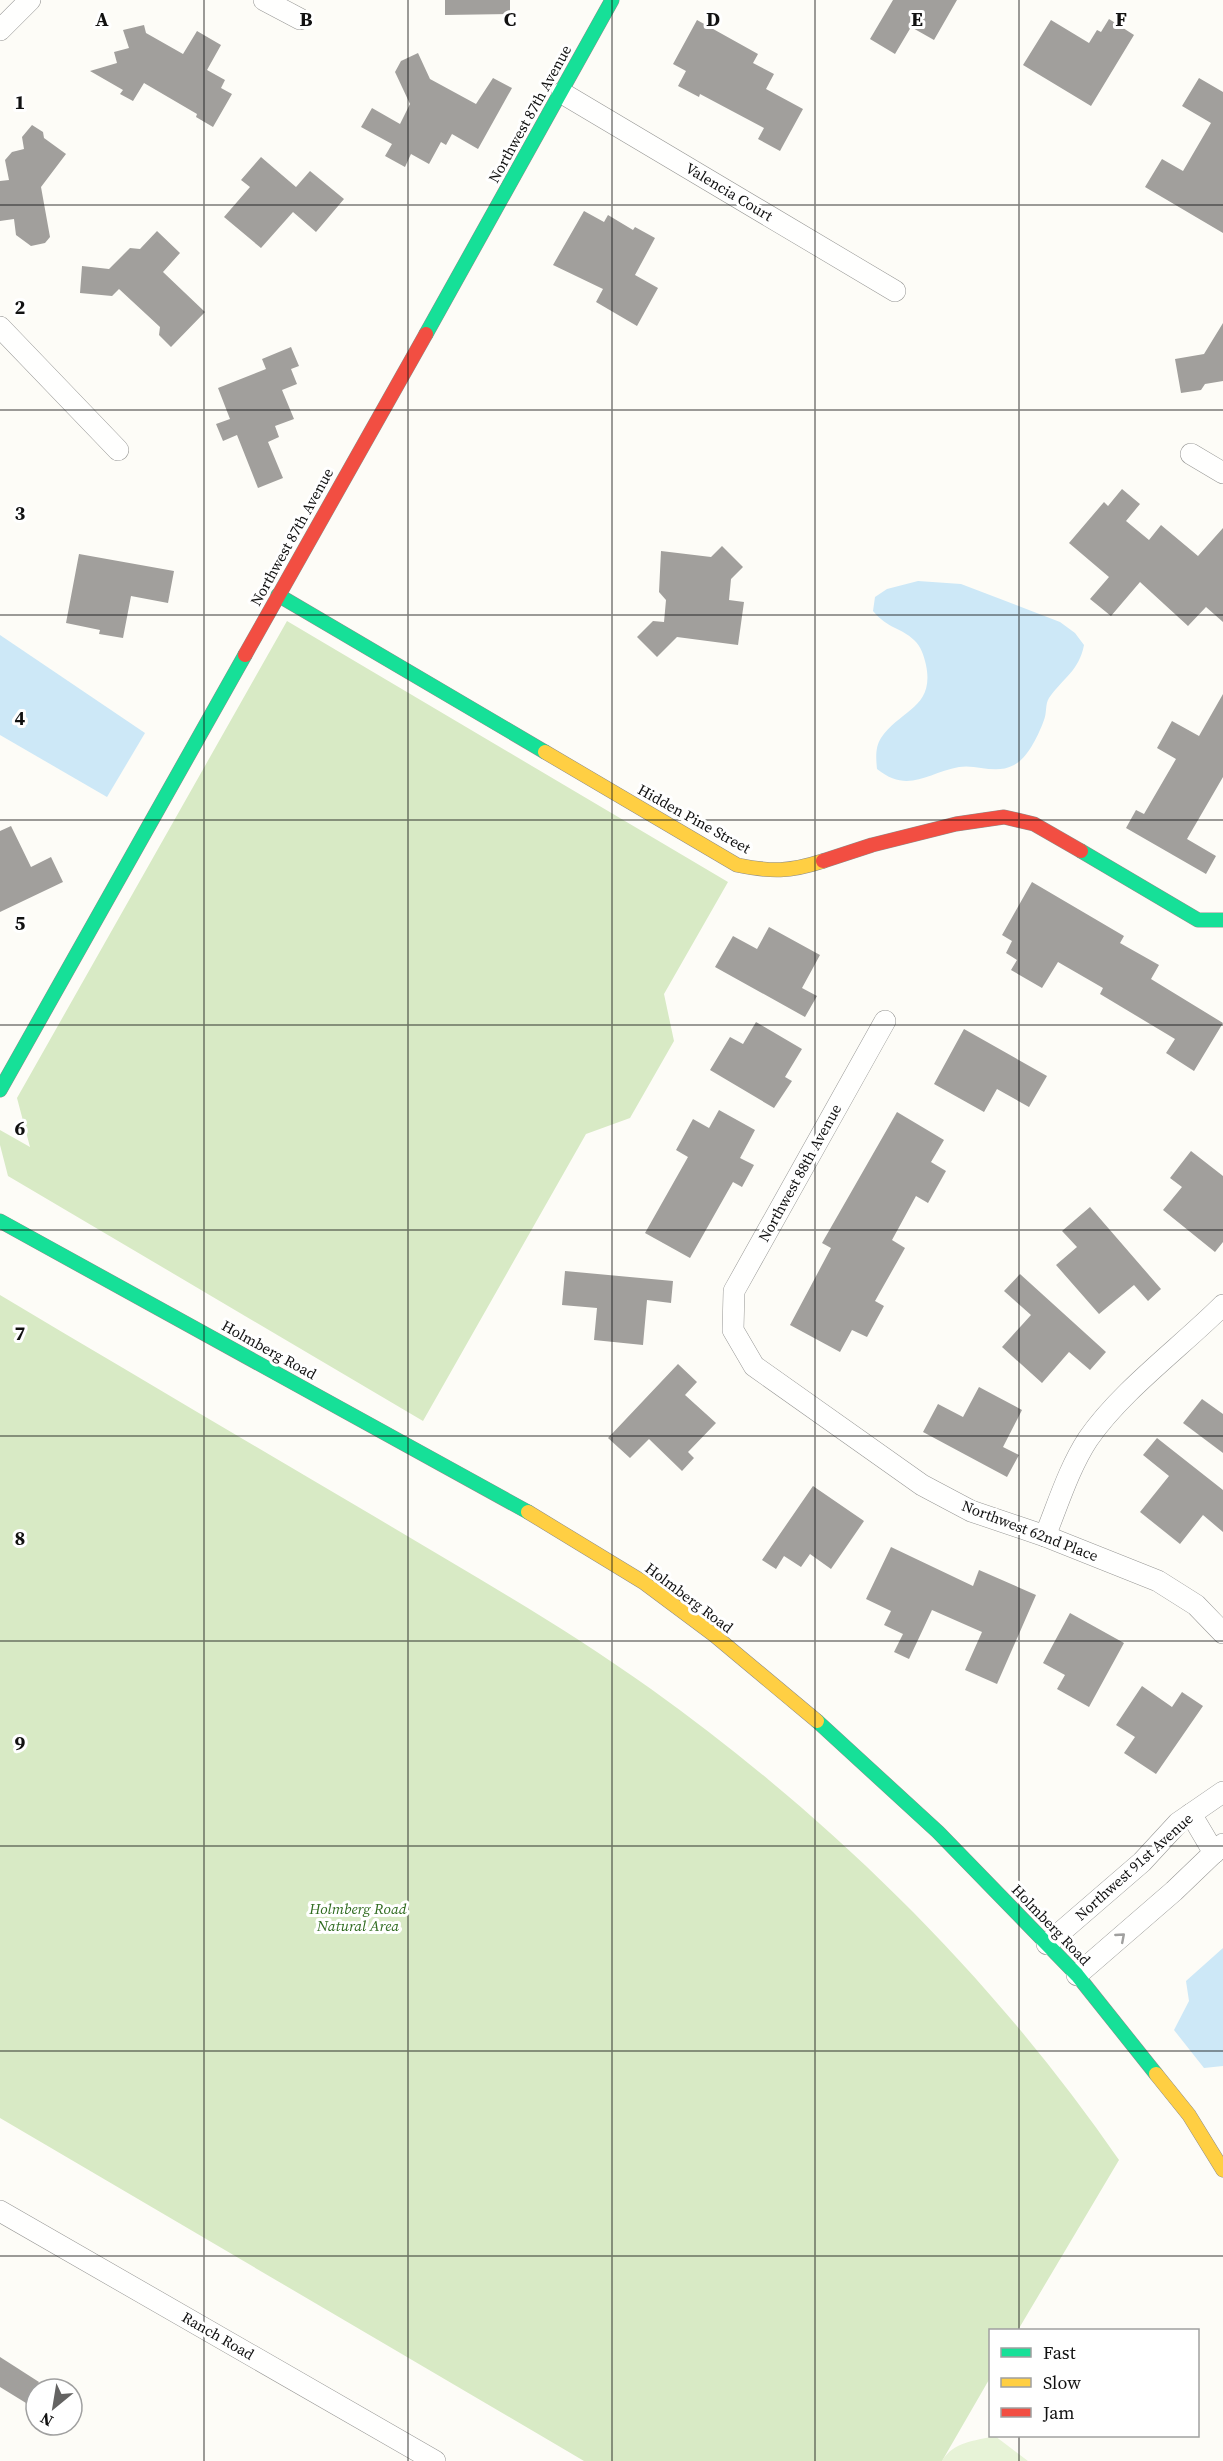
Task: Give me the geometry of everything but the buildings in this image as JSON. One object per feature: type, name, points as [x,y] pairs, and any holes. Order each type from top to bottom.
[{"type":"street","points":[[0,30],[30,0]]},
{"type":"street","points":[[264,0],[300,19]]},
{"type":"street","name":"Northwest 87th Avenue","points":[[0,1090],[562,93],[612,0]]},
{"type":"street","name":"Valencia Court","points":[[562,93],[896,291]]},
{"type":"street","points":[[0,327],[118,450]]},
{"type":"street","points":[[1191,454],[1223,473]]},
{"type":"street","name":"Hidden Pine Street","points":[[278,595],[737,865],[766,871],[797,869],[872,845],[946,827],[1004,817],[1034,824],[1198,920],[1223,920]]},
{"type":"street","name":"Northwest 88th Avenue","points":[[733,1330],[734,1291],[885,1020]]},
{"type":"street","name":"Holmberg Road","points":[[0,1221],[551,1526],[643,1582],[714,1635],[823,1726],[938,1832],[1077,1975],[1189,2115],[1223,2170]]},
{"type":"street","points":[[1045,1536],[1071,1472],[1088,1440],[1109,1411],[1223,1305]]},
{"type":"street","name":"Northwest 62nd Place","points":[[733,1330],[754,1366],[922,1485],[971,1511],[1045,1536],[1158,1581],[1196,1605],[1223,1634]]},
{"type":"street","name":"Northwest 91st Avenue","points":[[1047,1944],[1142,1862],[1178,1823],[1223,1792]]},
{"type":"street","points":[[1077,1975],[1219,1849],[1191,1814]]},
{"type":"street","name":"Ranch Road","points":[[0,2211],[435,2461]]},
{"type":"green space","points":[[287,621],[728,882],[664,994],[674,1041],[630,1118],[586,1134],[423,1421],[8,1176],[0,1145],[0,1130],[30,1147],[17,1098]]},
{"type":"green space","name":"Holmberg Road Natural Area","points":[[0,1295],[516,1600],[618,1666],[718,1739],[845,1846],[905,1904],[1018,2027],[1119,2160],[1019,2329],[989,2329],[989,2380],[942,2461],[584,2461],[0,2118]]},
{"type":"green space","points":[[996,2437],[1028,2461],[942,2461],[958,2446]]},
{"type":"water","points":[[918,581],[961,584],[1003,600],[1060,622],[1075,633],[1084,645],[1074,668],[1048,700],[1044,720],[1032,745],[1024,757],[1014,765],[1000,769],[959,767],[908,781],[898,780],[877,769],[877,749],[881,738],[921,700],[927,679],[925,662],[919,645],[873,611],[875,597],[887,589]]},
{"type":"water","points":[[0,635],[145,733],[107,797],[0,735]]},
{"type":"water","points":[[1223,1948],[1223,2066],[1204,2068],[1174,2030],[1189,2001],[1186,1981]]},
{"type":"traffic: fast","points":[[426,334],[612,0]]},
{"type":"traffic: fast","points":[[278,595],[545,752]]},
{"type":"traffic: fast","points":[[0,1090],[245,655]]},
{"type":"traffic: fast","points":[[1081,851],[1198,920],[1223,920]]},
{"type":"traffic: fast","points":[[0,1221],[528,1512]]},
{"type":"traffic: fast","points":[[817,1721],[938,1832],[1077,1975],[1156,2074]]},
{"type":"traffic: slow","points":[[545,752],[737,865],[780,870],[823,861]]},
{"type":"traffic: slow","points":[[528,1512],[643,1582],[714,1635],[817,1721]]},
{"type":"traffic: slow","points":[[1156,2074],[1189,2115],[1223,2170]]},
{"type":"traffic: jam","points":[[245,655],[426,334]]},
{"type":"traffic: jam","points":[[823,861],[872,845],[956,824],[1004,817],[1034,824],[1081,851]]}]
